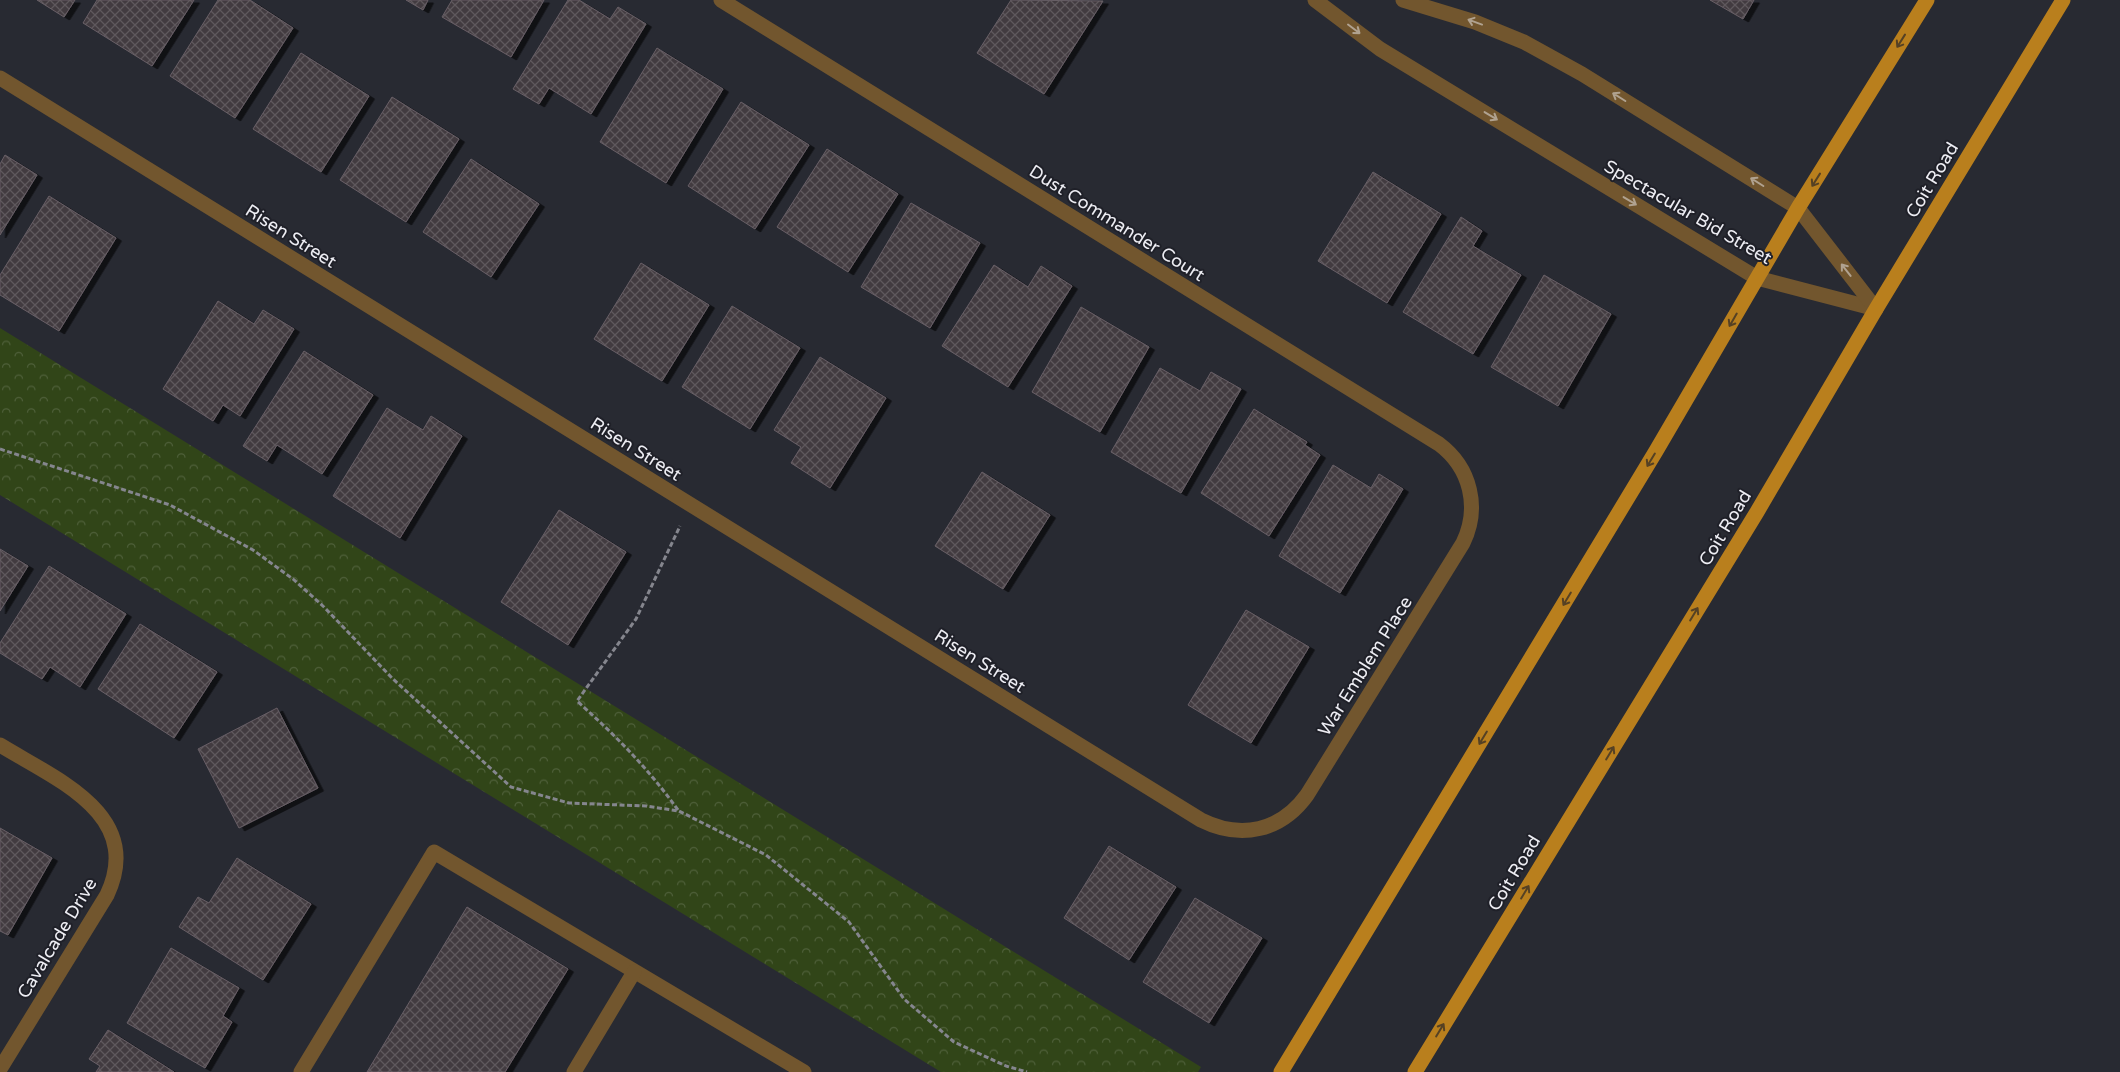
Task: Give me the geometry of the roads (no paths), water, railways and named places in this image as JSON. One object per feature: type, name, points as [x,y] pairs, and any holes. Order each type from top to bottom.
[{"type":"main road","points":[[1281,1072],[1656,451],[1798,208],[1927,0]]},
{"type":"main road","name":"Coit Road","points":[[1415,1072],[1757,512],[1876,308],[2062,0]]},
{"type":"street","name":"Dust Commander Court","points":[[721,0],[1439,444],[1454,457],[1464,474],[1471,497]]},
{"type":"street","name":"Spectacular Bid Street","points":[[1315,0],[1380,49],[1757,278],[1876,308]]},
{"type":"street","points":[[1403,0],[1475,22],[1524,42],[1576,70],[1798,208],[1876,308]]},
{"type":"street","name":"Risen Street","points":[[0,78],[1202,820],[1229,831],[1258,830]]},
{"type":"street","name":"War Emblem Place","points":[[1258,830],[1284,819],[1299,807],[1307,795],[1463,543],[1471,521],[1471,497]]},
{"type":"street","name":"Cavalcade Drive","points":[[0,745],[84,796],[103,817],[110,830],[115,848],[115,872],[107,895],[0,1069]]},
{"type":"street","points":[[301,1072],[434,852],[804,1072]]},
{"type":"street","points":[[574,1072],[634,972]]}]
